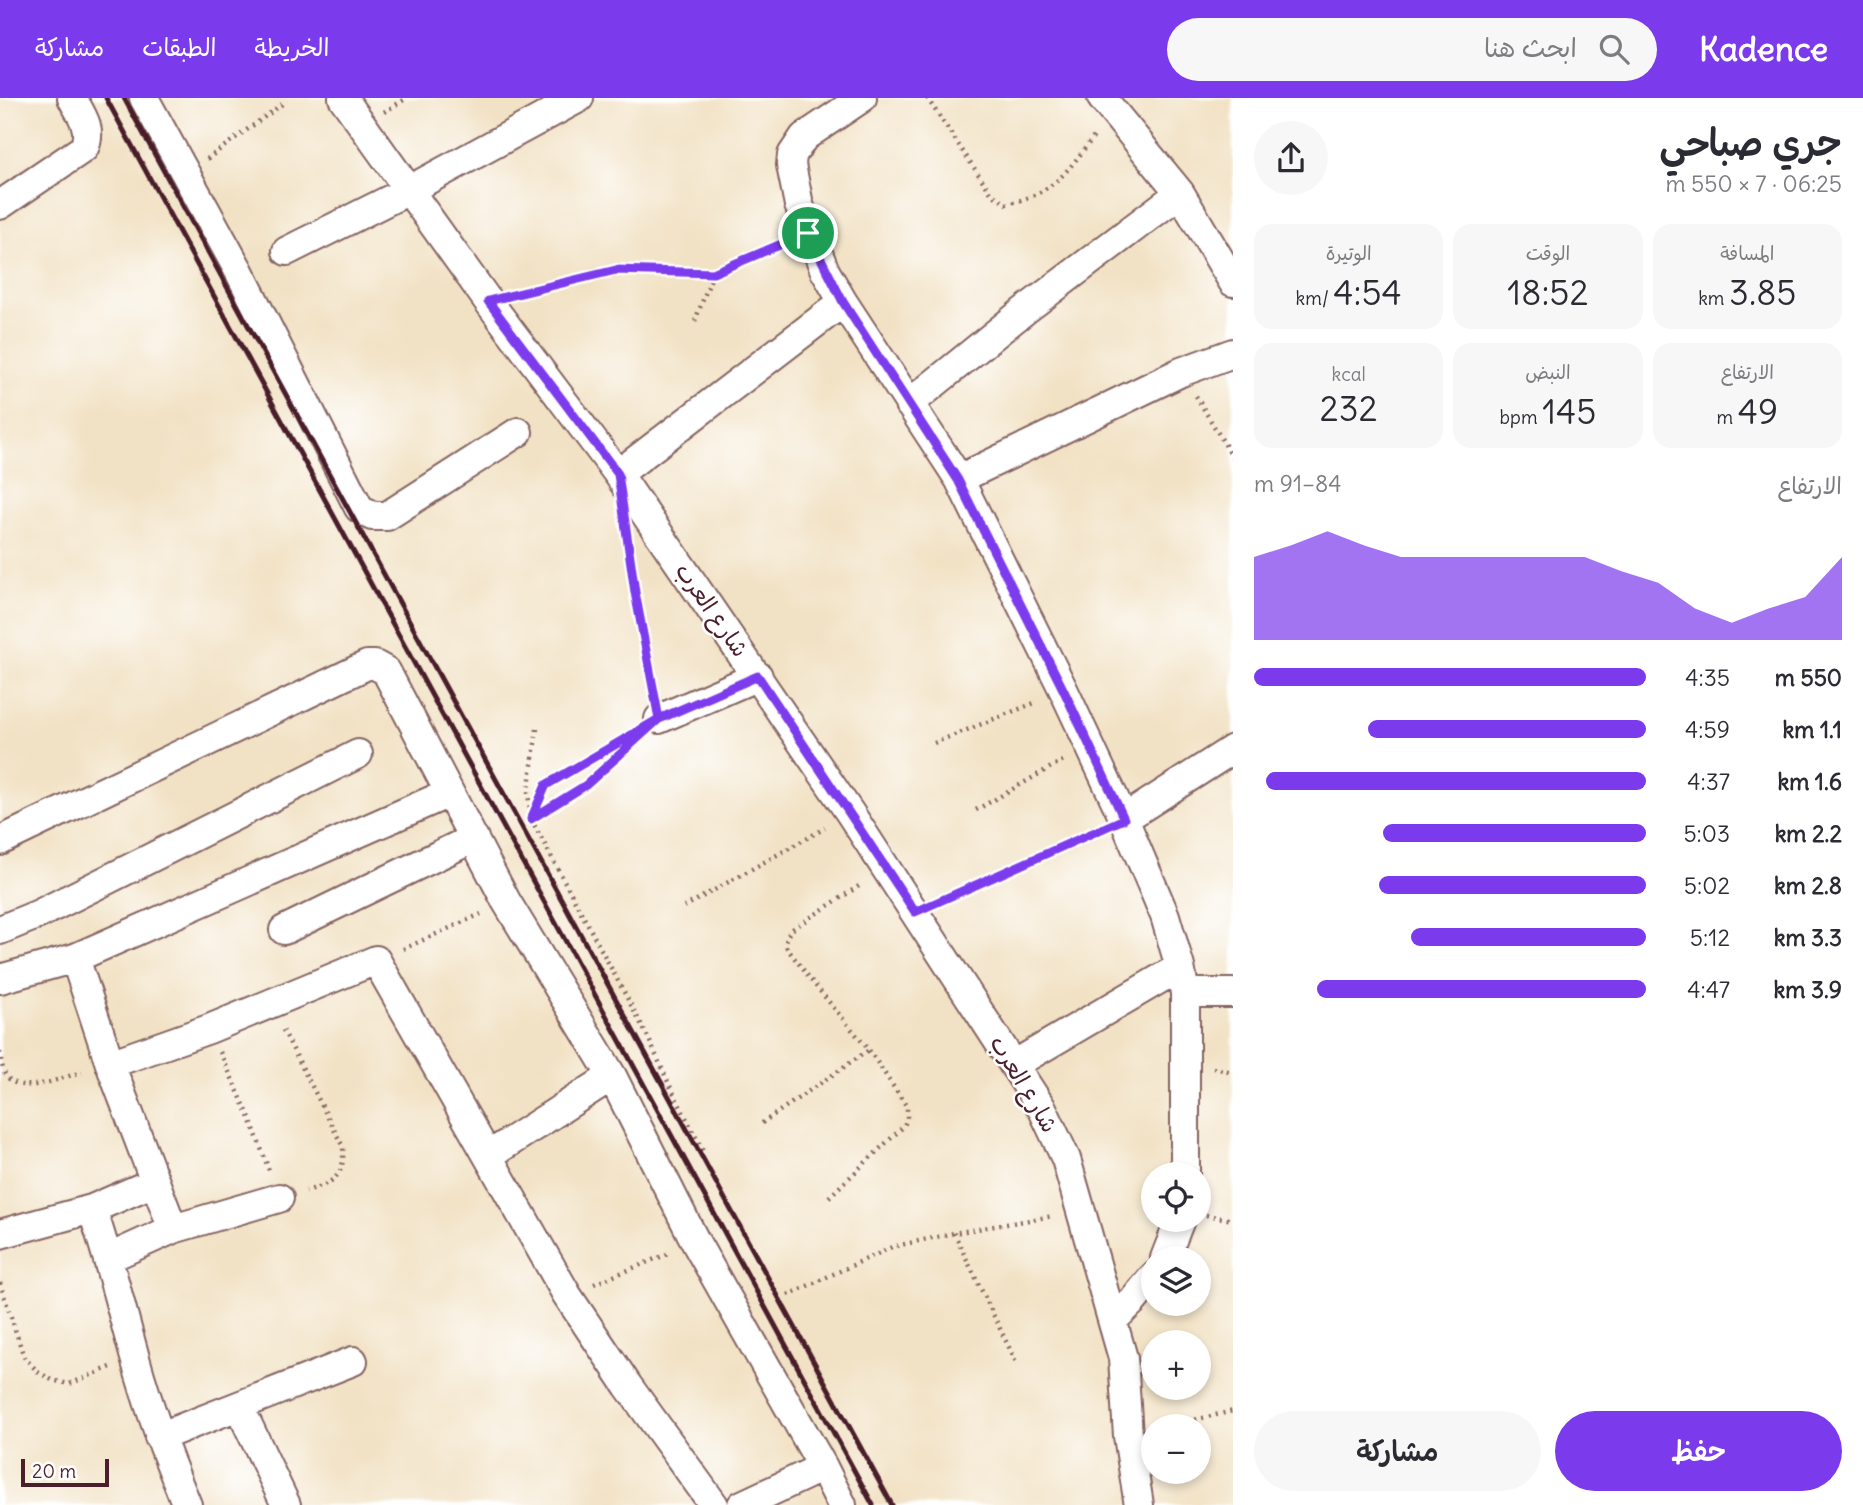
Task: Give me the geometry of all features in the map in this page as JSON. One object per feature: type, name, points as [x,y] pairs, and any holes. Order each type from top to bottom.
[{"type":"street","points":[[0,205],[84,148],[88,131],[72,98]]},
{"type":"street","points":[[145,98],[355,500],[365,513],[387,516],[518,432]]},
{"type":"street","name":"شارع العرب","points":[[344,98],[488,301],[618,474],[758,676],[1043,1110],[1060,1147],[1083,1211],[1092,1256],[1114,1319],[1123,1358],[1128,1436],[1139,1505]]},
{"type":"street","points":[[288,251],[409,190],[579,98]]},
{"type":"street","points":[[862,98],[804,137],[792,155],[794,186],[808,233],[843,302],[958,480],[1064,691],[1124,819],[1165,916],[1182,980],[1185,1162]]},
{"type":"street","points":[[1114,102],[1180,193],[1233,282]]},
{"type":"street","points":[[909,404],[1025,310],[1180,193]]},
{"type":"street","points":[[618,474],[843,302]]},
{"type":"street","points":[[958,480],[1181,372],[1233,353]]},
{"type":"street","points":[[0,841],[367,665],[375,665],[386,671],[506,901],[611,1076],[696,1243],[842,1505]]},
{"type":"street","points":[[659,719],[758,676]]},
{"type":"street","points":[[1124,819],[1233,749]]},
{"type":"street","points":[[0,930],[39,914],[358,754]]},
{"type":"street","points":[[0,979],[75,958],[449,793]]},
{"type":"street","points":[[284,930],[474,838]]},
{"type":"street","points":[[75,958],[110,1064],[173,1229]]},
{"type":"street","points":[[110,1064],[209,1029],[376,960],[567,1295],[628,1386],[714,1505]]},
{"type":"street","points":[[1015,1064],[1182,980],[1233,993]]},
{"type":"street","points":[[488,1156],[611,1076]]},
{"type":"street","points":[[0,1234],[92,1209],[154,1182]]},
{"type":"street","points":[[109,1258],[173,1229],[279,1198]]},
{"type":"street","points":[[92,1209],[109,1258],[159,1437],[187,1505]]},
{"type":"street","points":[[1114,1319],[1141,1291]]},
{"type":"street","points":[[159,1437],[353,1361]]},
{"type":"street","points":[[239,1406],[286,1505]]},
{"type":"street","points":[[742,1505],[823,1467]]},
{"type":"path","points":[[927,98],[991,192],[1006,204],[1026,200],[1058,182],[1114,102]]},
{"type":"path","points":[[187,174],[285,102]]},
{"type":"path","points":[[488,301],[616,270],[713,273],[808,233]]},
{"type":"path","points":[[695,321],[713,273]]},
{"type":"path","points":[[1181,372],[1233,458]]},
{"type":"path","points":[[628,539],[659,719]]},
{"type":"path","points":[[934,743],[1064,691]]},
{"type":"path","points":[[531,819],[586,785],[659,719]]},
{"type":"path","points":[[531,819],[546,785],[659,719]]},
{"type":"path","points":[[537,729],[528,793],[531,819],[648,1035],[703,1151]]},
{"type":"path","points":[[976,810],[1089,746]]},
{"type":"path","points":[[684,907],[850,813]]},
{"type":"path","points":[[915,912],[1124,819]]},
{"type":"path","points":[[829,1197],[904,1126],[907,1118],[903,1100],[869,1050],[814,984],[787,948],[786,942],[788,933],[794,928],[887,869]]},
{"type":"path","points":[[376,960],[506,901]]},
{"type":"path","points":[[209,1029],[250,1118],[279,1198],[326,1185],[336,1177],[344,1163],[343,1147],[269,1003]]},
{"type":"path","points":[[762,1123],[869,1050]]},
{"type":"path","points":[[0,1052],[5,1073],[12,1082],[20,1085],[30,1085],[110,1064]]},
{"type":"path","points":[[788,1295],[892,1247],[954,1233],[1083,1211]]},
{"type":"path","points":[[1211,1215],[1233,1220]]},
{"type":"path","points":[[954,1233],[1016,1362]]},
{"type":"path","points":[[567,1295],[696,1243]]},
{"type":"path","points":[[0,1283],[24,1357],[38,1372],[52,1380],[69,1384],[135,1358]]},
{"type":"path","points":[[1211,1416],[1233,1411]]},
{"type":"railway","points":[[106,98],[873,1505]]},
{"type":"railway","points":[[124,98],[892,1505]]},
{"type":"route","points":[[808,233],[713,273],[616,270],[488,301],[618,474],[635,592],[659,719],[586,785],[531,819],[546,785],[659,719],[758,676],[915,912],[1124,819],[1064,691],[958,480],[843,302],[808,233]]}]
